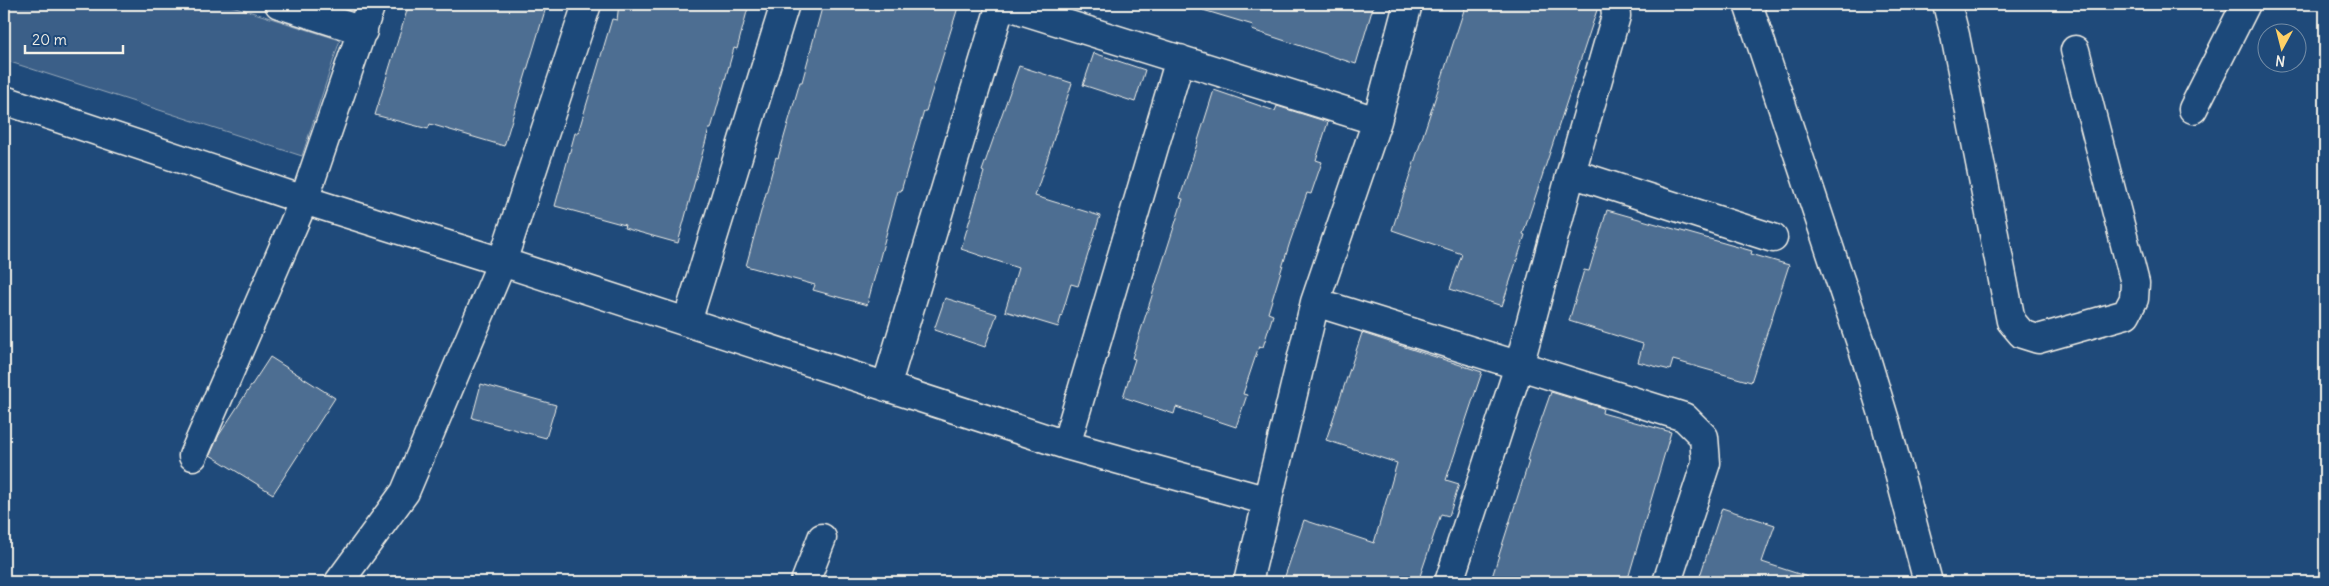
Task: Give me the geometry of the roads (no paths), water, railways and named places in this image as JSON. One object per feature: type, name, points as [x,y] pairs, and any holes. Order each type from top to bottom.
[{"type":"street","points":[[279,4],[363,31]]},
{"type":"street","points":[[193,456],[304,200],[371,4]]},
{"type":"street","points":[[339,582],[405,492],[502,262],[587,4]]},
{"type":"street","points":[[687,322],[785,4]]},
{"type":"street","points":[[886,387],[1002,4],[1376,121]]},
{"type":"street","points":[[1248,582],[1315,302],[1376,121],[1408,4]]},
{"type":"street","points":[[1449,582],[1519,366],[1616,16],[1615,4]]},
{"type":"street","points":[[1748,4],[1870,372],[1886,424],[1928,582]]},
{"type":"street","points":[[1947,4],[1955,35],[2011,321],[2022,334],[2038,339],[2126,314],[2134,299],[2135,283],[2075,50]]},
{"type":"street","points":[[2194,109],[2246,4]]},
{"type":"street","points":[[1066,445],[1180,59]]},
{"type":"street","points":[[4,100],[304,200],[502,262],[1066,445],[1268,501]]},
{"type":"street","points":[[1571,174],[1773,238]]},
{"type":"street","points":[[1315,302],[1684,418],[1704,437],[1706,463],[1667,582]]},
{"type":"street","points":[[805,582],[822,538]]}]
